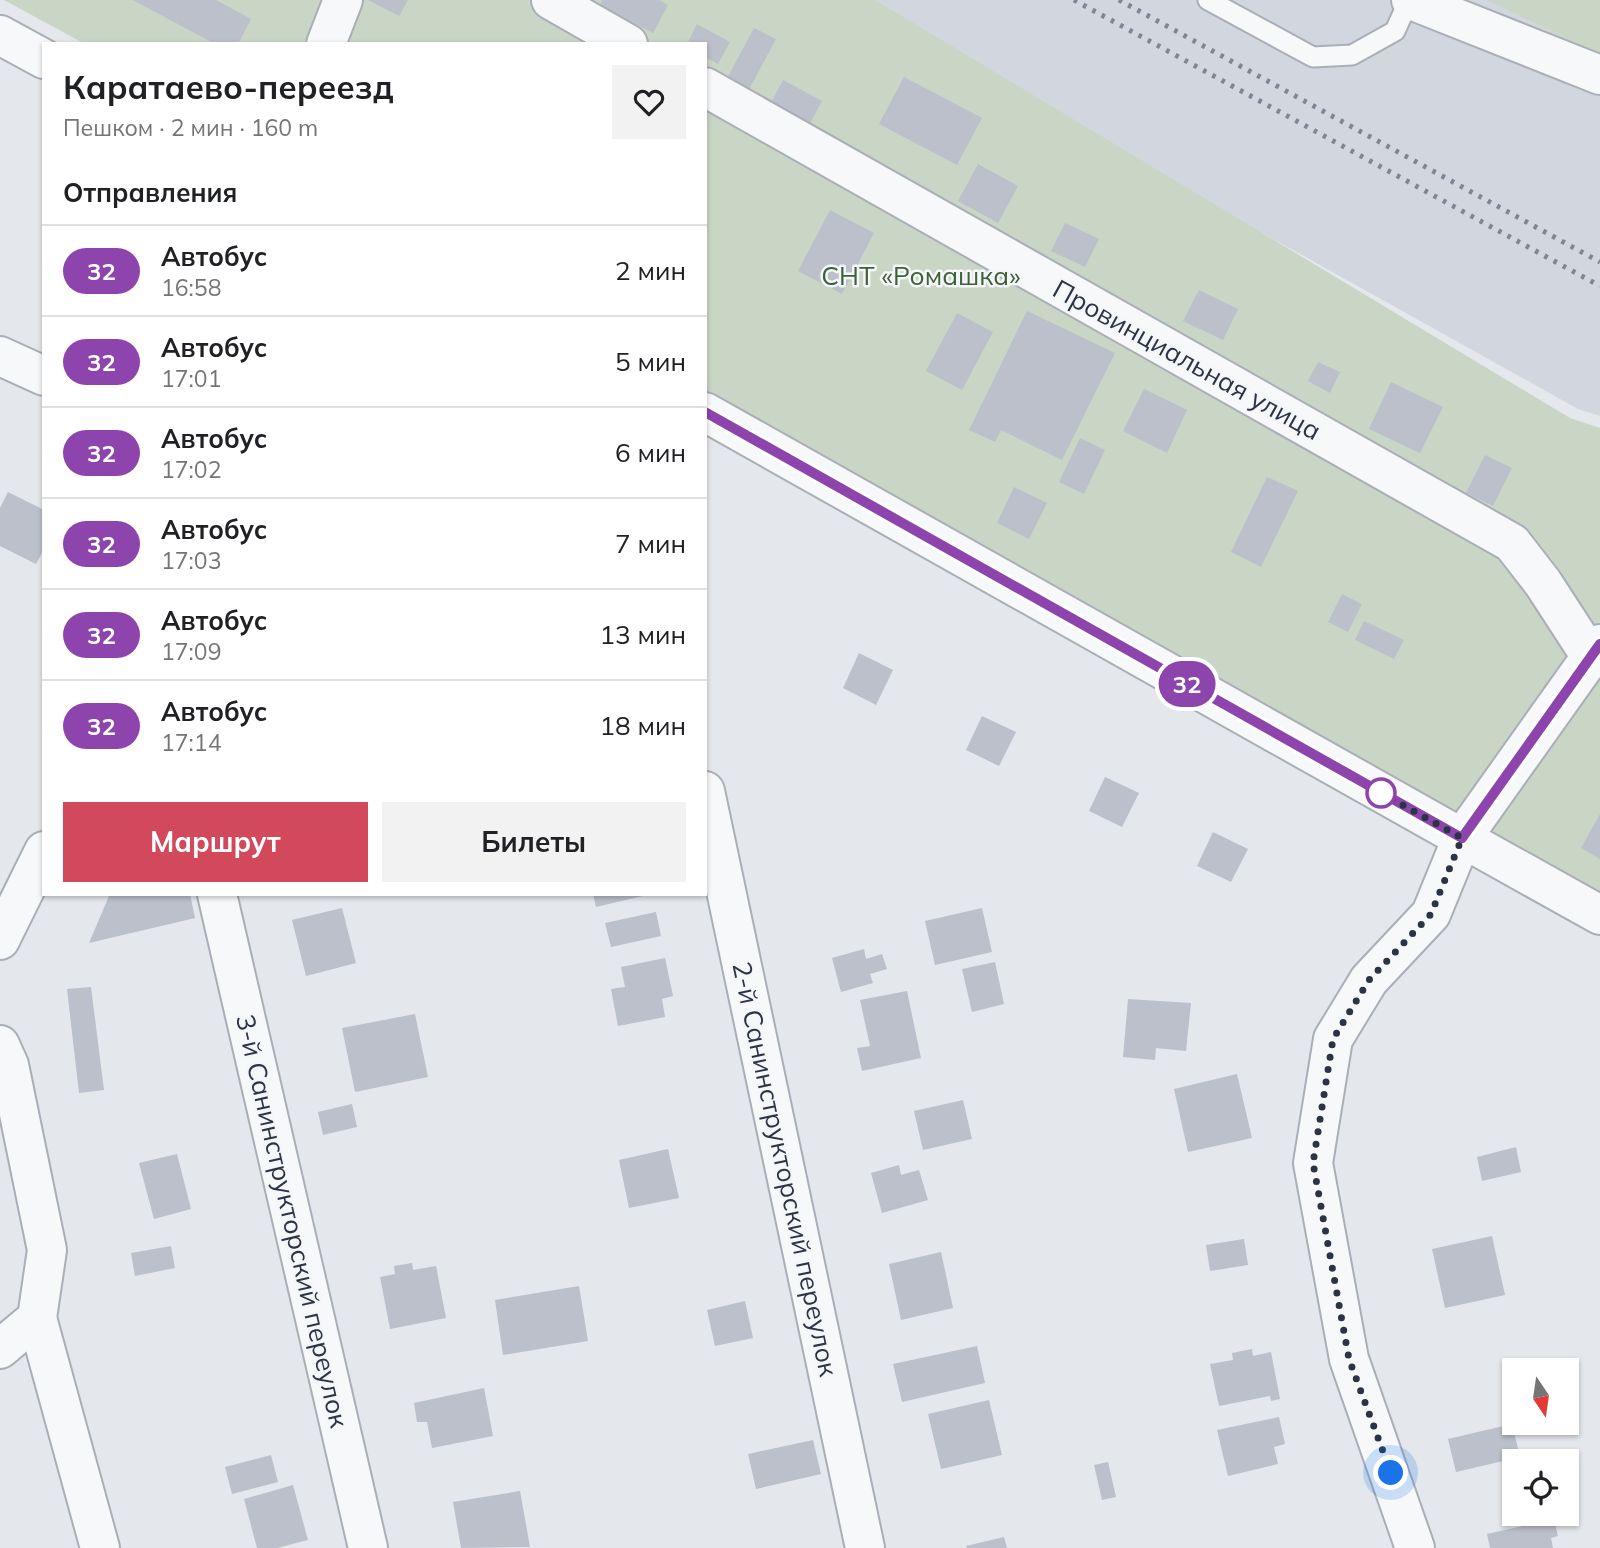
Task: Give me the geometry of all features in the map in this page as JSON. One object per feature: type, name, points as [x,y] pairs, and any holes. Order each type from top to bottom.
[{"type":"street","points":[[327,42],[343,0]]},
{"type":"street","points":[[551,0],[624,42]]},
{"type":"street","points":[[1410,0],[1600,75]]},
{"type":"street","points":[[0,35],[42,58]]},
{"type":"street","name":"Провинциальная улица","points":[[707,88],[1511,543],[1543,583],[1591,671]]},
{"type":"street","points":[[0,356],[42,375]]},
{"type":"street","points":[[707,413],[1600,915]]},
{"type":"street","points":[[1415,1548],[1349,1359],[1313,1163],[1333,1039],[1369,980],[1431,914],[1462,838],[1591,671]]},
{"type":"street","name":"2-й Санинструкторский переулок","points":[[707,800],[865,1548]]},
{"type":"street","points":[[0,940],[42,855]]},
{"type":"street","name":"3-й Санинструкторский переулок","points":[[217,896],[368,1548]]},
{"type":"street","points":[[0,1045],[9,1065],[47,1251],[37,1318],[100,1548]]},
{"type":"street","points":[[0,1349],[37,1318]]},
{"type":"lane","points":[[1208,0],[1313,57],[1352,55],[1395,31],[1410,0]]},
{"type":"shaded area","points":[[845,0],[1526,0],[1600,38],[1600,416],[1578,409]]},
{"type":"green space","name":"СНТ «Ромашка»","points":[[4,0],[875,0],[1570,418],[1600,428],[1600,906],[707,398],[707,42],[81,42]]},
{"type":"green space","points":[[1487,0],[1600,0],[1600,55]]},
{"type":"building","points":[[133,0],[216,0],[251,19],[239,42],[211,42]]},
{"type":"building","points":[[368,0],[408,0],[399,16]]},
{"type":"building","points":[[602,0],[659,0],[668,5],[653,33],[600,5]]},
{"type":"building","points":[[697,24],[730,42],[718,64],[707,58],[707,42],[688,42]]},
{"type":"building","points":[[754,28],[776,39],[746,95],[724,84]]},
{"type":"building","points":[[904,77],[982,118],[957,165],[879,124]]},
{"type":"building","points":[[783,80],[822,101],[810,123],[771,103]]},
{"type":"building","points":[[978,164],[1018,186],[998,223],[958,201]]},
{"type":"building","points":[[830,210],[874,233],[842,294],[798,271]]},
{"type":"building","points":[[1065,223],[1099,239],[1085,267],[1051,251]]},
{"type":"building","points":[[1199,290],[1238,309],[1223,340],[1183,321]]},
{"type":"building","points":[[1027,311],[1115,353],[1062,460],[1001,430],[995,442],[969,430]]},
{"type":"building","points":[[957,313],[993,332],[962,390],[926,371]]},
{"type":"building","points":[[1318,362],[1340,372],[1330,393],[1308,381]]},
{"type":"building","points":[[1391,382],[1443,407],[1420,453],[1369,429]]},
{"type":"building","points":[[1144,389],[1187,410],[1167,453],[1123,431]]},
{"type":"building","points":[[1080,438],[1105,450],[1084,494],[1059,482]]},
{"type":"building","points":[[1485,455],[1512,468],[1493,506],[1466,493]]},
{"type":"building","points":[[1267,477],[1298,491],[1261,567],[1231,552]]},
{"type":"building","points":[[1014,487],[1047,503],[1029,539],[997,523]]},
{"type":"building","points":[[8,492],[42,509],[42,553],[36,564],[0,546],[0,508]]},
{"type":"building","points":[[1342,594],[1362,604],[1348,632],[1328,622]]},
{"type":"building","points":[[1364,621],[1404,640],[1394,659],[1355,640]]},
{"type":"building","points":[[859,653],[893,670],[876,705],[843,688]]},
{"type":"building","points":[[982,716],[1016,732],[999,766],[966,750]]},
{"type":"building","points":[[1105,777],[1139,793],[1122,827],[1089,811]]},
{"type":"building","points":[[1600,814],[1600,859],[1581,848]]},
{"type":"building","points":[[1213,832],[1248,849],[1231,882],[1197,866]]},
{"type":"building","points":[[109,896],[190,896],[195,918],[89,943]]},
{"type":"building","points":[[593,896],[643,896],[596,907]]},
{"type":"building","points":[[342,908],[356,963],[306,976],[292,920]]},
{"type":"building","points":[[982,908],[992,952],[935,965],[925,921]]},
{"type":"building","points":[[656,912],[661,936],[611,947],[605,923]]},
{"type":"building","points":[[864,949],[866,959],[882,954],[887,969],[870,974],[873,983],[841,992],[832,958]]},
{"type":"building","points":[[665,958],[673,996],[662,999],[665,1017],[618,1026],[611,989],[625,987],[621,967]]},
{"type":"building","points":[[995,962],[1004,1004],[972,1012],[962,969]]},
{"type":"building","points":[[91,987],[104,1090],[79,1093],[67,989]]},
{"type":"building","points":[[907,991],[921,1058],[862,1071],[857,1048],[870,1046],[860,1000]]},
{"type":"building","points":[[1128,999],[1191,1003],[1186,1051],[1156,1048],[1155,1060],[1123,1057]]},
{"type":"building","points":[[415,1014],[428,1077],[355,1092],[342,1028]]},
{"type":"building","points":[[1237,1074],[1252,1138],[1188,1152],[1174,1089]]},
{"type":"building","points":[[963,1100],[972,1139],[923,1150],[914,1111]]},
{"type":"building","points":[[352,1104],[357,1127],[323,1135],[318,1112]]},
{"type":"building","points":[[1516,1147],[1521,1172],[1482,1181],[1477,1157]]},
{"type":"building","points":[[668,1149],[679,1198],[629,1208],[619,1160]]},
{"type":"building","points":[[177,1154],[191,1209],[154,1219],[139,1163]]},
{"type":"building","points":[[899,1165],[901,1175],[919,1170],[928,1200],[882,1213],[871,1173]]},
{"type":"building","points":[[1492,1236],[1505,1295],[1445,1308],[1432,1249]]},
{"type":"building","points":[[1244,1239],[1248,1265],[1210,1271],[1206,1245]]},
{"type":"building","points":[[171,1246],[175,1268],[135,1276],[131,1253]]},
{"type":"building","points":[[941,1252],[953,1308],[901,1320],[889,1264]]},
{"type":"building","points":[[412,1263],[413,1270],[436,1266],[446,1318],[390,1329],[380,1277],[395,1274],[394,1266]]},
{"type":"building","points":[[579,1286],[588,1341],[503,1355],[495,1300]]},
{"type":"building","points":[[745,1301],[753,1338],[715,1346],[707,1310]]},
{"type":"building","points":[[977,1346],[985,1383],[902,1402],[893,1364]]},
{"type":"building","points":[[1252,1349],[1253,1356],[1271,1352],[1280,1399],[1271,1401],[1270,1396],[1219,1406],[1210,1364],[1233,1360],[1232,1353]]},
{"type":"building","points":[[484,1388],[493,1436],[432,1448],[427,1422],[417,1422],[414,1403]]},
{"type":"building","points":[[989,1400],[1002,1455],[941,1469],[928,1414]]},
{"type":"building","points":[[1279,1417],[1285,1444],[1274,1447],[1278,1464],[1228,1476],[1217,1430]]},
{"type":"building","points":[[1502,1426],[1502,1435],[1515,1435],[1518,1449],[1502,1449],[1502,1461],[1456,1472],[1448,1439]]},
{"type":"building","points":[[813,1440],[821,1474],[756,1489],[748,1454]]},
{"type":"building","points":[[271,1455],[278,1482],[232,1494],[225,1467]]},
{"type":"building","points":[[1108,1462],[1116,1497],[1102,1500],[1094,1465]]},
{"type":"building","points":[[293,1485],[308,1540],[277,1548],[257,1548],[244,1499]]},
{"type":"building","points":[[520,1491],[530,1547],[461,1548],[453,1502]]},
{"type":"building","points":[[1523,1526],[1556,1526],[1558,1536],[1551,1538],[1553,1548],[1490,1548],[1487,1534]]},
{"type":"building","points":[[1004,1537],[1007,1548],[966,1546]]},
{"type":"railway","points":[[1074,0],[1600,286]]},
{"type":"railway","points":[[1119,0],[1600,262]]},
{"type":"bus line","name":"32","points":[[707,413],[1462,838],[1574,685],[1600,644]]},
{"type":"route","points":[[1381,793],[1462,838],[1431,914],[1369,980],[1333,1039],[1313,1163],[1349,1359],[1391,1473]]}]
